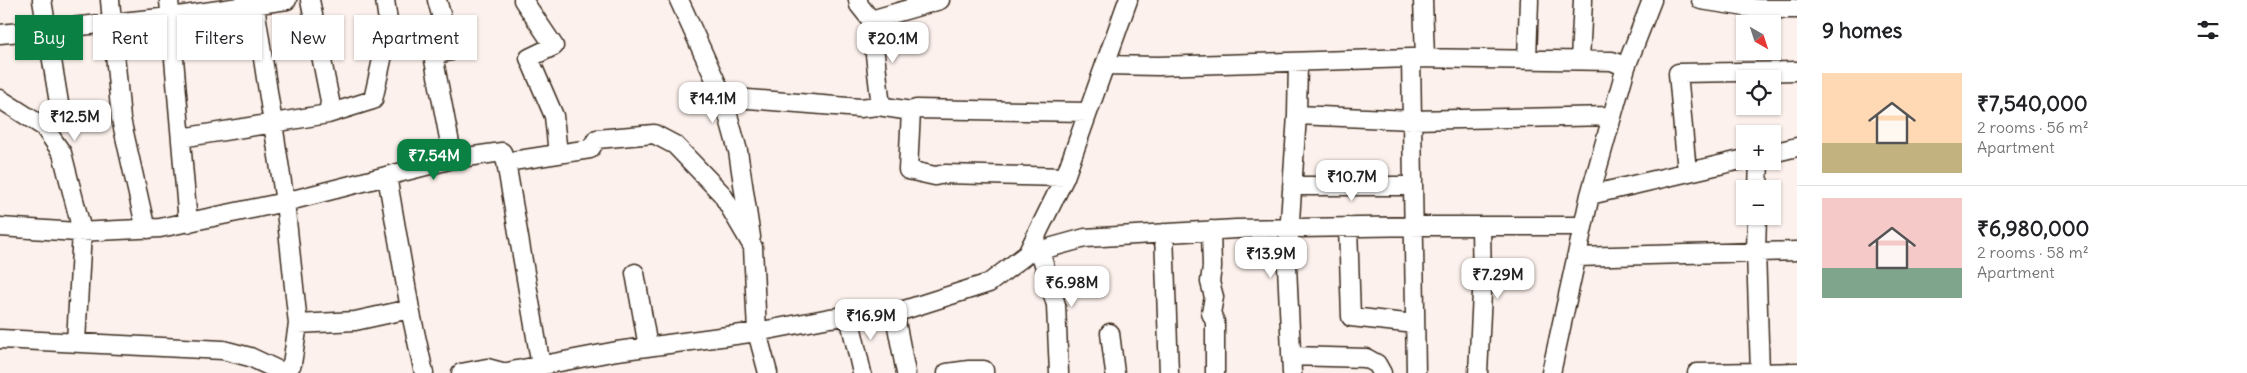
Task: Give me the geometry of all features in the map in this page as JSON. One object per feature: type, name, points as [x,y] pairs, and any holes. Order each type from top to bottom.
[{"type":"street","points":[[42,0],[45,15]]},
{"type":"street","points":[[110,0],[112,15]]},
{"type":"street","points":[[146,15],[170,9],[287,0]]},
{"type":"street","points":[[310,0],[330,101],[328,114]]},
{"type":"street","points":[[181,138],[328,114],[373,100],[388,28],[385,0]]},
{"type":"street","points":[[438,0],[451,51],[433,55],[453,159]]},
{"type":"street","points":[[523,0],[554,46],[529,58],[554,116],[558,154]]},
{"type":"street","points":[[679,0],[723,97],[738,152],[753,247],[756,332],[768,373]]},
{"type":"street","points":[[858,0],[859,5],[871,20],[880,98],[878,106]]},
{"type":"street","points":[[871,20],[940,0]]},
{"type":"street","points":[[1416,373],[1412,120],[1422,0]]},
{"type":"street","points":[[1527,60],[1529,0]]},
{"type":"street","points":[[1580,60],[1583,0]]},
{"type":"street","points":[[1551,373],[1590,195],[1626,67],[1652,0]]},
{"type":"street","points":[[1700,0],[1797,9]]},
{"type":"street","points":[[1059,373],[1056,306],[1034,253],[1065,177],[1105,65],[1123,2]]},
{"type":"street","points":[[0,339],[223,350],[250,357],[284,373],[292,364],[298,324],[285,202],[254,3]]},
{"type":"street","points":[[170,9],[188,223]]},
{"type":"street","points":[[0,34],[15,33]]},
{"type":"street","points":[[1105,65],[1158,66],[1418,58],[1612,61],[1626,67]]},
{"type":"street","points":[[53,60],[61,115]]},
{"type":"street","points":[[116,60],[120,119],[144,220],[148,229]]},
{"type":"street","points":[[1298,62],[1297,115],[1286,266],[1292,365],[1366,358],[1377,364],[1382,373]]},
{"type":"street","points":[[1687,172],[1678,73],[1797,71]]},
{"type":"street","points":[[723,97],[860,108],[878,106],[911,112],[916,109],[1088,112]]},
{"type":"street","points":[[0,99],[44,127],[62,153],[82,231],[76,342]]},
{"type":"street","points":[[911,112],[908,170],[935,176],[944,174],[1065,177]]},
{"type":"street","points":[[1297,115],[1412,120],[1612,116]]},
{"type":"street","points":[[506,162],[590,149],[597,139],[654,134],[675,145],[722,194],[753,247]]},
{"type":"street","points":[[1781,151],[1797,147]]},
{"type":"street","points":[[0,227],[82,231],[148,229],[188,223],[285,202],[453,159],[502,152],[506,162],[542,366]]},
{"type":"street","points":[[1590,195],[1736,161]]},
{"type":"street","points":[[387,176],[410,309],[424,373]]},
{"type":"street","points":[[1292,186],[1412,186]]},
{"type":"street","points":[[1757,225],[1760,372]]},
{"type":"street","points":[[1478,373],[1482,293],[1481,226]]},
{"type":"street","points":[[461,373],[487,368],[502,373],[648,347],[756,332],[850,316],[904,310],[989,283],[1034,253],[1085,238],[1211,230],[1289,228],[1583,226]]},
{"type":"street","points":[[1348,227],[1350,317],[1415,324]]},
{"type":"street","points":[[1211,230],[1212,267],[1210,282],[1214,297],[1211,313],[1214,322],[1215,373]]},
{"type":"street","points":[[1164,233],[1169,373]]},
{"type":"street","points":[[1576,257],[1797,251]]},
{"type":"street","points":[[635,274],[648,347]]},
{"type":"street","points":[[298,324],[355,321],[410,309]]},
{"type":"street","points":[[894,311],[906,373]]},
{"type":"street","points":[[850,316],[862,373]]},
{"type":"street","points":[[1110,333],[1114,373]]},
{"type":"street","points":[[947,373],[984,370],[984,373]]},
{"type":"street","points":[[1697,373],[1797,372]]}]
